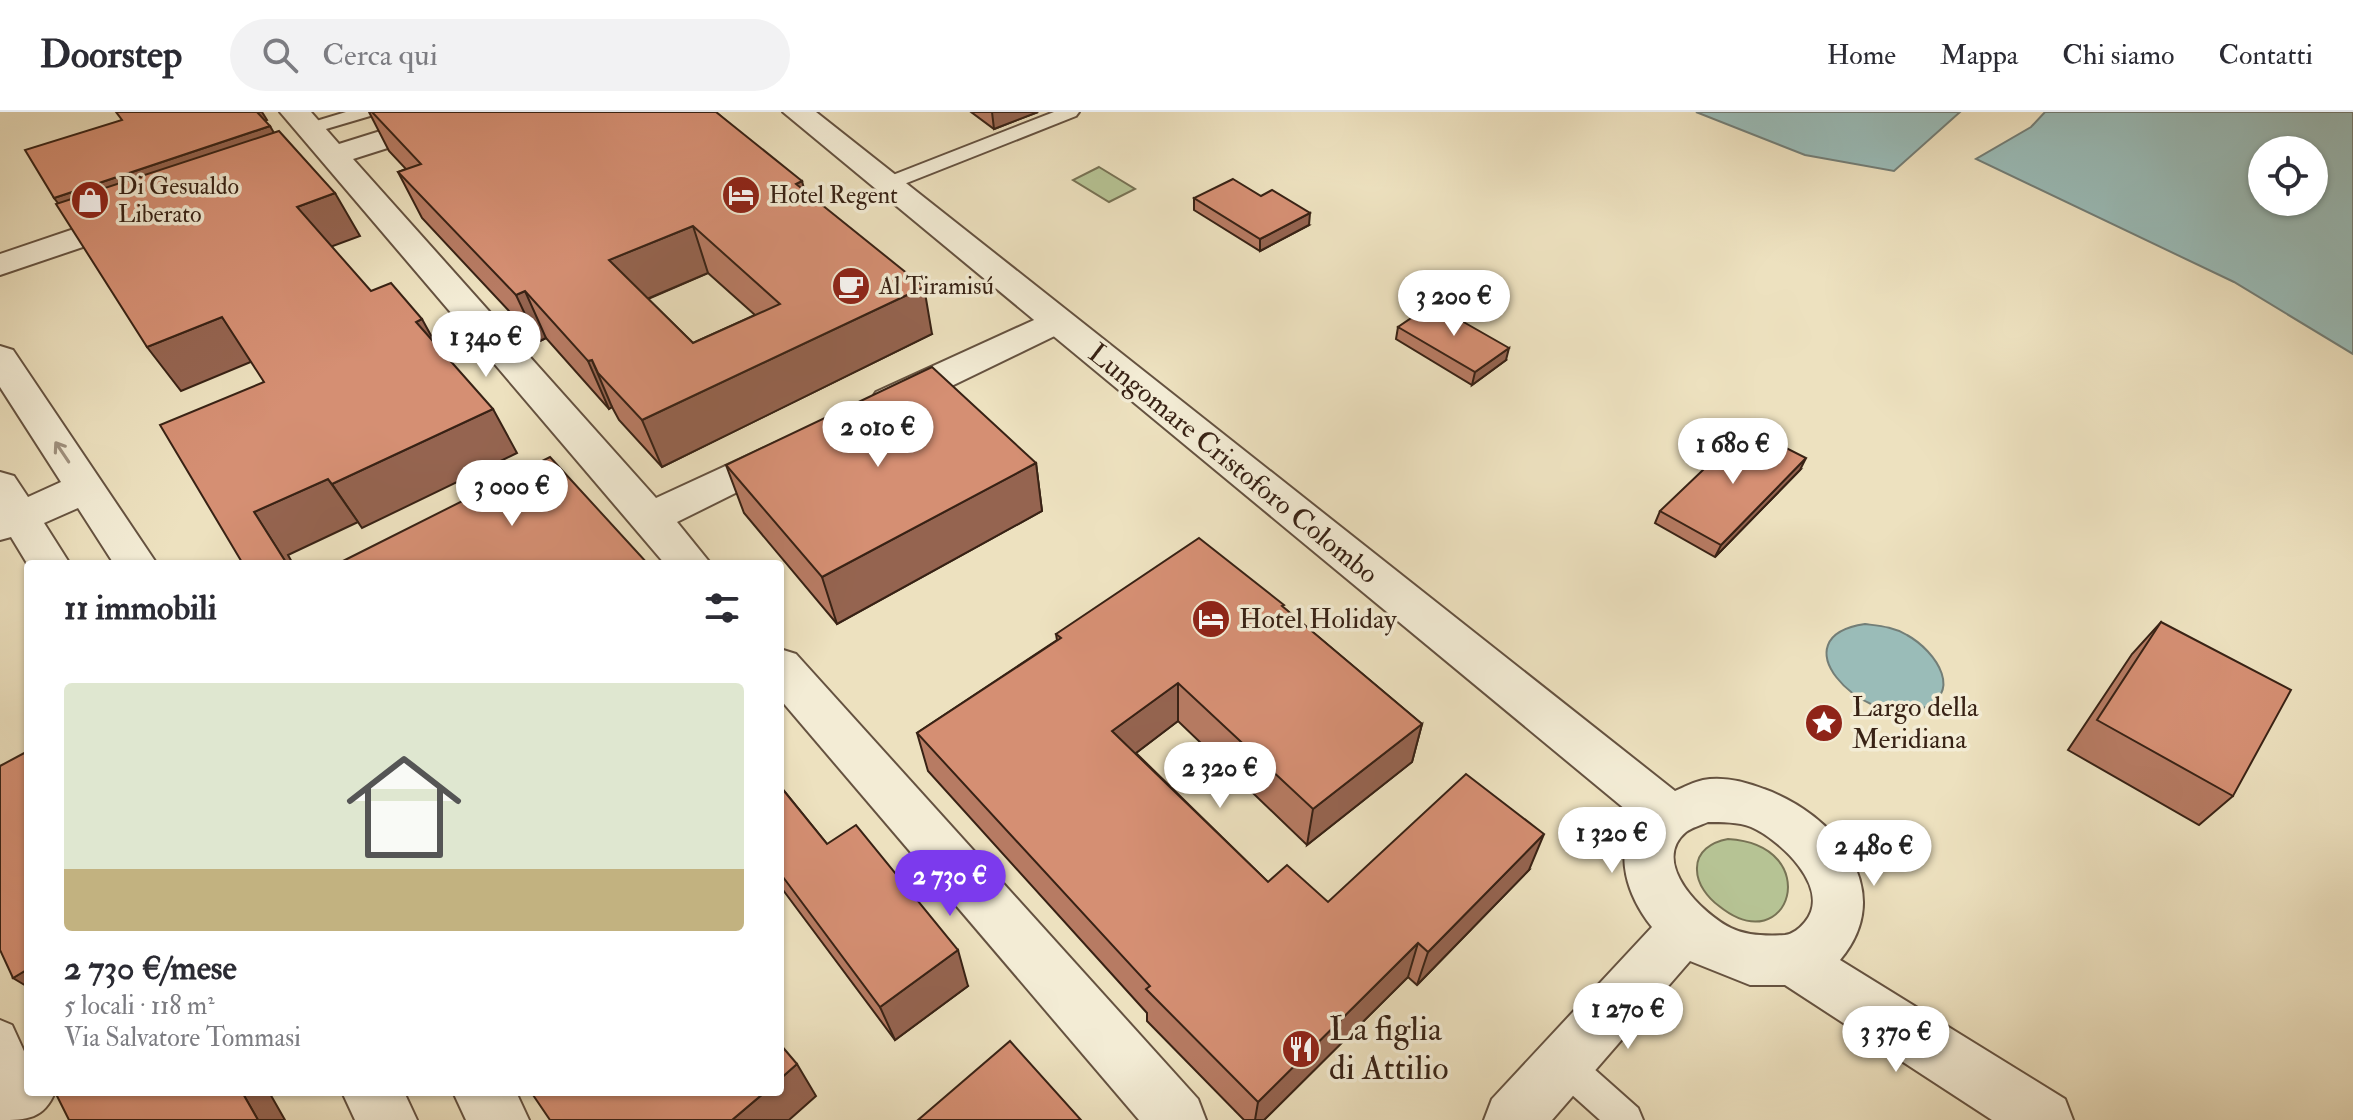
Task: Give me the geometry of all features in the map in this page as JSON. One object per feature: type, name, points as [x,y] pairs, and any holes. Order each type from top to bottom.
[{"type":"street","points":[[472,112],[313,142],[586,472],[650,518],[687,560]]},
{"type":"street","name":"Lungomare Cristoforo Colombo","points":[[798,112],[1669,816]]},
{"type":"street","points":[[0,265],[160,210]]},
{"type":"street","points":[[853,419],[1056,321]]},
{"type":"street","points":[[0,358],[133,560]]},
{"type":"street","points":[[650,518],[811,440]]},
{"type":"street","points":[[46,560],[7,509],[86,488]]},
{"type":"street","points":[[784,672],[1177,1120]]},
{"type":"street","points":[[1704,801],[1749,805],[1779,817],[1816,848],[1836,888],[1836,916],[1826,938],[1816,948],[1791,959],[1747,960],[1725,954],[1685,929],[1664,906],[1649,868],[1651,844],[1669,816],[1704,801]]},
{"type":"street","points":[[1513,1120],[1685,929]]},
{"type":"street","points":[[1791,959],[2044,1120]]},
{"type":"street","points":[[373,1096],[388,1120]]},
{"type":"street","points":[[485,1096],[500,1120]]},
{"type":"lane","points":[[313,142],[364,112]]},
{"type":"lane","points":[[887,184],[1070,112]]},
{"type":"lane","points":[[0,1036],[17,1094]]},
{"type":"lane","points":[[1563,1064],[1626,1120]]},
{"type":"green space","points":[[1099,167],[1135,189],[1109,202],[1073,180]]},
{"type":"green space","points":[[1728,839],[1759,846],[1778,860],[1787,878],[1787,896],[1779,911],[1764,920],[1744,920],[1719,906],[1701,885],[1697,875],[1699,858],[1711,845]]},
{"type":"water","points":[[1696,112],[1960,112],[1894,171],[1805,155]]},
{"type":"water","points":[[2045,112],[2353,112],[2353,354],[2234,282],[1976,159],[2031,127]]},
{"type":"water","points":[[1865,624],[1902,632],[1918,642],[1942,673],[1941,695],[1917,710],[1895,711],[1872,705],[1852,693],[1837,678],[1828,661],[1828,645],[1840,632]]},
{"type":"building","points":[[116,112],[257,112],[270,126],[54,198],[25,150],[122,120]]},
{"type":"building","points":[[372,112],[716,112],[802,181],[796,184],[924,287],[642,420],[598,373],[592,360],[588,361],[525,291],[516,295],[398,172],[421,164]],"holes":[[[693,226],[780,304],[693,343],[609,260]]]},
{"type":"building","points":[[279,131],[335,193],[297,207],[371,291],[391,283],[422,319],[416,322],[493,409],[332,484],[328,479],[254,512],[284,560],[241,560],[160,425],[264,382],[222,317],[147,347],[56,204]]},
{"type":"building","points":[[1233,179],[1261,196],[1272,190],[1310,213],[1260,239],[1194,198]]},
{"type":"building","points":[[1432,304],[1509,348],[1475,372],[1398,327]]},
{"type":"building","points":[[932,367],[1036,463],[822,577],[726,465]]},
{"type":"building","points":[[1747,428],[1806,458],[1721,545],[1660,511]]},
{"type":"building","points":[[550,457],[644,560],[345,560]]},
{"type":"building","points":[[1199,538],[1284,605],[1422,724],[1313,809],[1178,683],[1112,731],[1268,882],[1287,865],[1328,902],[1466,774],[1544,834],[1428,952],[1418,943],[1258,1102],[1146,989],[1150,986],[917,733],[1061,638],[1056,634]]},
{"type":"building","points":[[2161,622],[2291,690],[2233,796],[2097,720]]},
{"type":"building","points":[[24,753],[24,971],[13,978],[0,950],[0,766]]},
{"type":"building","points":[[784,791],[827,844],[856,825],[958,950],[880,1007],[784,878]]},
{"type":"building","points":[[1010,1041],[1081,1120],[918,1120]]},
{"type":"building","points":[[784,1049],[797,1064],[784,1075]]},
{"type":"building","points":[[57,1096],[244,1096],[258,1120],[69,1120]]},
{"type":"building","points":[[534,1096],[760,1096],[732,1120],[550,1120]]},
{"type":"place","name":"Hotel Regent","points":[[741,195]]},
{"type":"place","name":"Di Gesualdo Liberato","points":[[90,200]]},
{"type":"place","name":"Al Tiramisú","points":[[851,286]]},
{"type":"place","name":"Hotel Holiday","points":[[1211,619]]},
{"type":"place","name":"Largo della Meridiana","points":[[1824,723]]},
{"type":"place","name":"La figlia di Attilio","points":[[1301,1049]]}]
